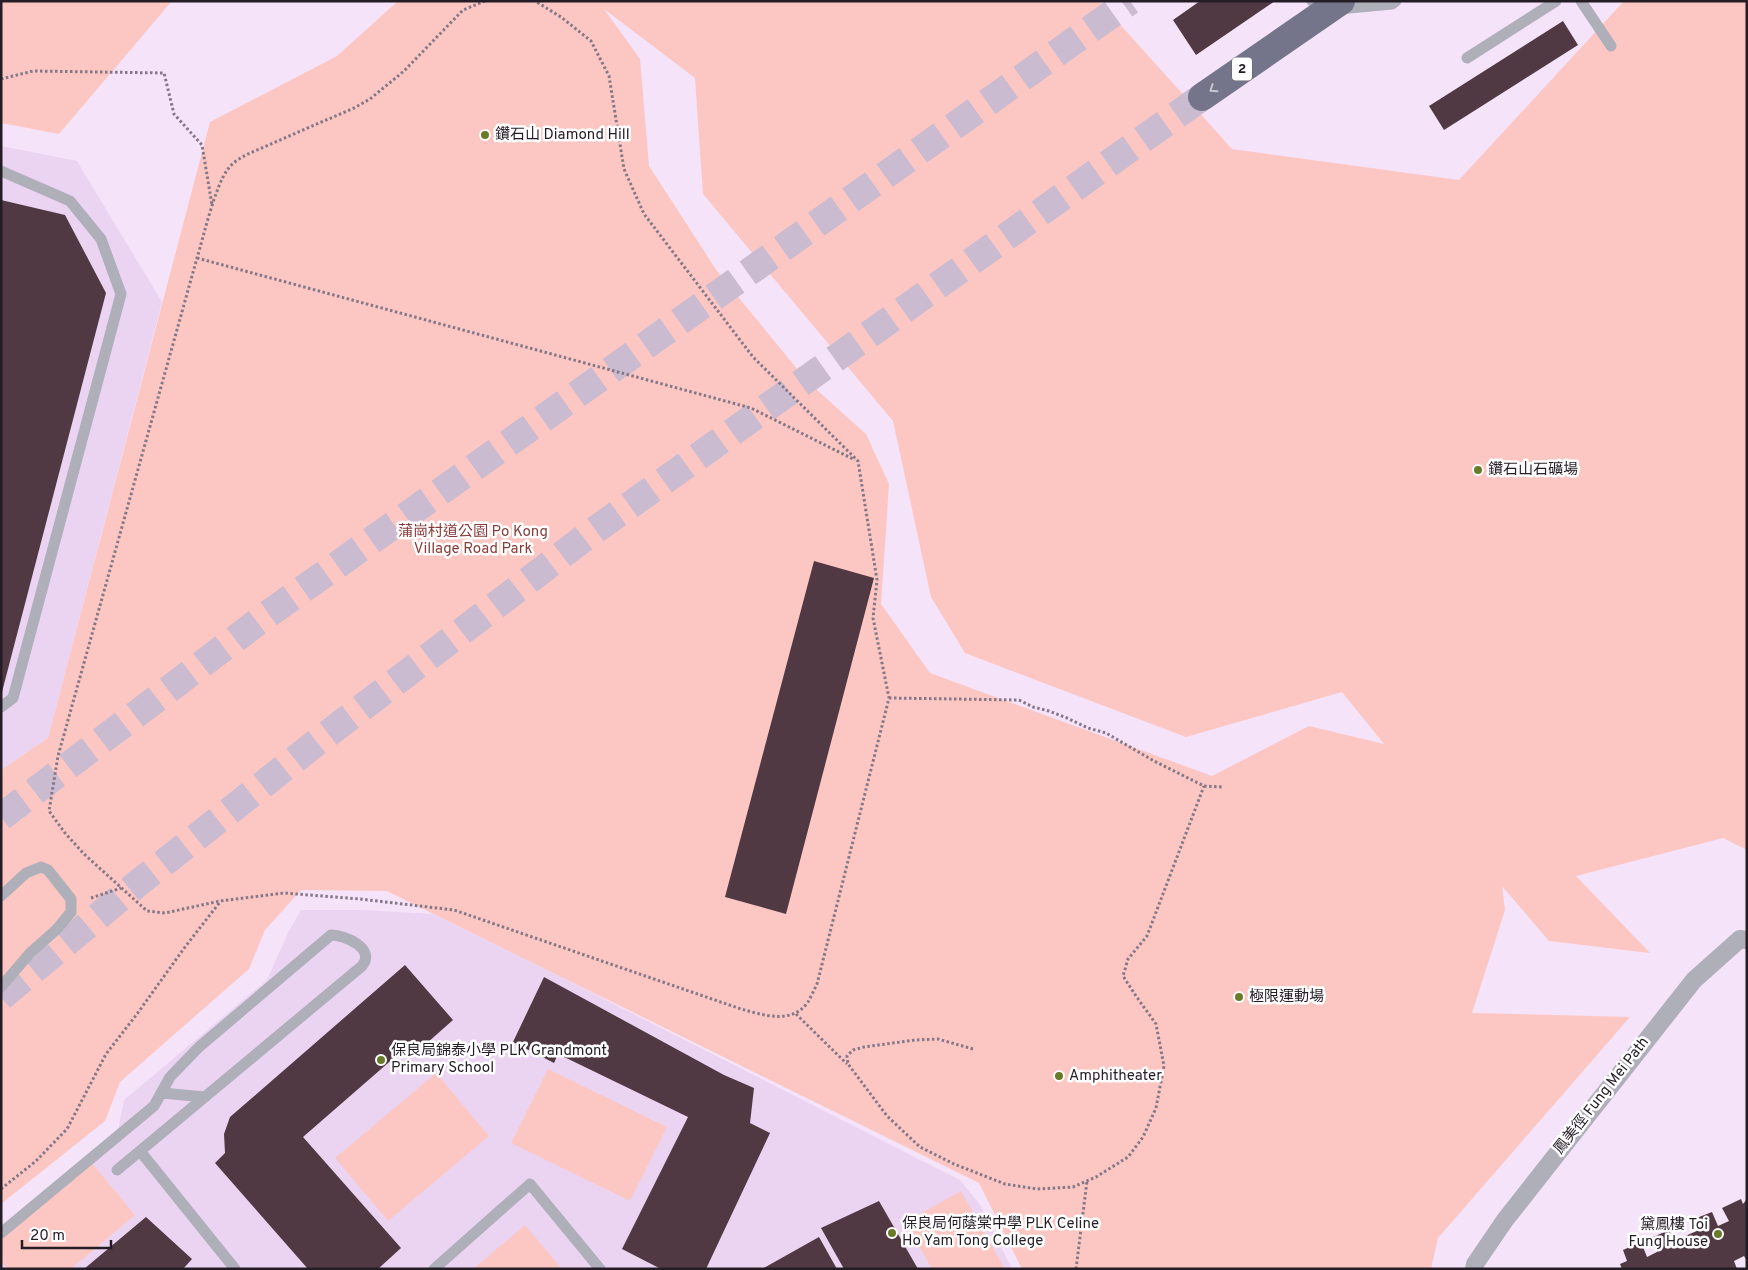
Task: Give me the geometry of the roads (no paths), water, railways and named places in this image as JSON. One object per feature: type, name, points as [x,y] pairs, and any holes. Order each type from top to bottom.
[{"type":"highway","name":"2","points":[[1202,97],[1329,4]]},
{"type":"street","name":"鳳美徑 Fung Mei Path","points":[[1474,1269],[1475,1264],[1505,1220],[1694,980],[1740,939],[1747,940]]},
{"type":"lane","points":[[1329,4],[1392,4],[1396,1]]},
{"type":"lane","points":[[1467,58],[1556,1]]},
{"type":"lane","points":[[1581,1],[1610,46]]},
{"type":"lane","points":[[1,172],[70,201],[101,239],[121,294],[13,698],[1,707]]},
{"type":"lane","points":[[1,896],[26,873],[41,867],[48,870],[71,898],[71,912],[57,930],[30,953],[1,987]]},
{"type":"lane","points":[[1,1233],[154,1106],[170,1078],[199,1047],[332,935],[347,938],[364,951],[367,955],[366,961],[362,966],[117,1170]]},
{"type":"lane","points":[[162,1094],[205,1097]]},
{"type":"lane","points":[[140,1151],[235,1269]]},
{"type":"lane","points":[[434,1269],[530,1184],[600,1269]]},
{"type":"tunnel","points":[[1,817],[264,617],[1130,1]]},
{"type":"tunnel","points":[[1,997],[137,884],[317,742],[584,538],[1202,97]]},
{"type":"place","name":"鑽石山 Diamond Hill","points":[[485,135]]},
{"type":"place","name":"鑽石山石礦場","points":[[1478,470]]},
{"type":"place","name":"極限運動場","points":[[1239,997]]},
{"type":"place","name":"保良局錦泰小學 PLK Grandmont Primary School","points":[[381,1060]]},
{"type":"place","name":"Amphitheater","points":[[1059,1076]]},
{"type":"place","name":"保良局何蔭棠中學 PLK Celine Ho Yam Tong College","points":[[892,1233]]},
{"type":"place","name":"黛鳳樓 Toi Fung House","points":[[1718,1234]]},
{"type":"park label","name":"蒲崗村道公園 Po Kong Village Road Park","points":[[473,540]]}]
